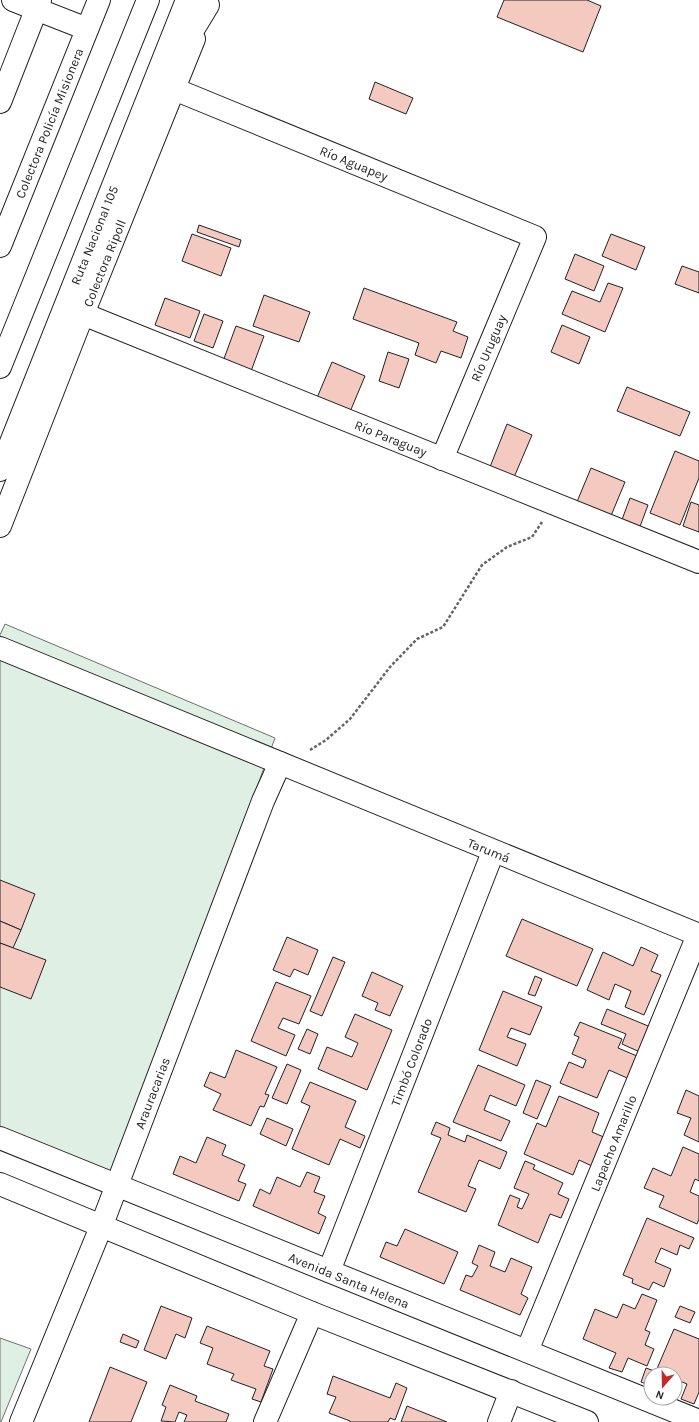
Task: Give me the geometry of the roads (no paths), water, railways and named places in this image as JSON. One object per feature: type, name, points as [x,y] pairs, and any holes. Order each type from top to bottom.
[{"type":"main road","points":[[13,0],[38,5],[87,28]]},
{"type":"main road","name":"Colectora Policía Misionera","points":[[0,246],[99,0]]},
{"type":"main road","points":[[0,367],[148,0]]},
{"type":"main road","name":"Ruta Nacional 105","points":[[0,470],[187,0]]},
{"type":"main road","points":[[143,112],[209,3]]},
{"type":"main road","name":"Colectora Ripoll","points":[[0,526],[83,314],[209,3]]},
{"type":"main road","points":[[0,102],[38,5]]},
{"type":"main road","name":"Río Aguapey","points":[[174,89],[534,237]]},
{"type":"main road","name":"Río Uruguay","points":[[442,459],[534,237]]},
{"type":"main road","name":"Río Paraguay","points":[[83,314],[699,562]]},
{"type":"main road","name":"Tarumá","points":[[0,648],[698,935]]},
{"type":"main road","name":"Arauracarias","points":[[21,1422],[117,1186],[260,808],[280,763]]},
{"type":"main road","name":"Timbó Colorado","points":[[329,1272],[493,852]]},
{"type":"main road","name":"Lapacho Amarillo","points":[[528,1351],[698,935]]},
{"type":"main road","name":"Avenida Santa Helena","points":[[0,1138],[699,1421]]},
{"type":"main road","points":[[0,1184],[312,1313],[587,1422]]},
{"type":"main road","points":[[265,1422],[312,1313]]},
{"type":"main road","points":[[499,1422],[511,1391]]}]
